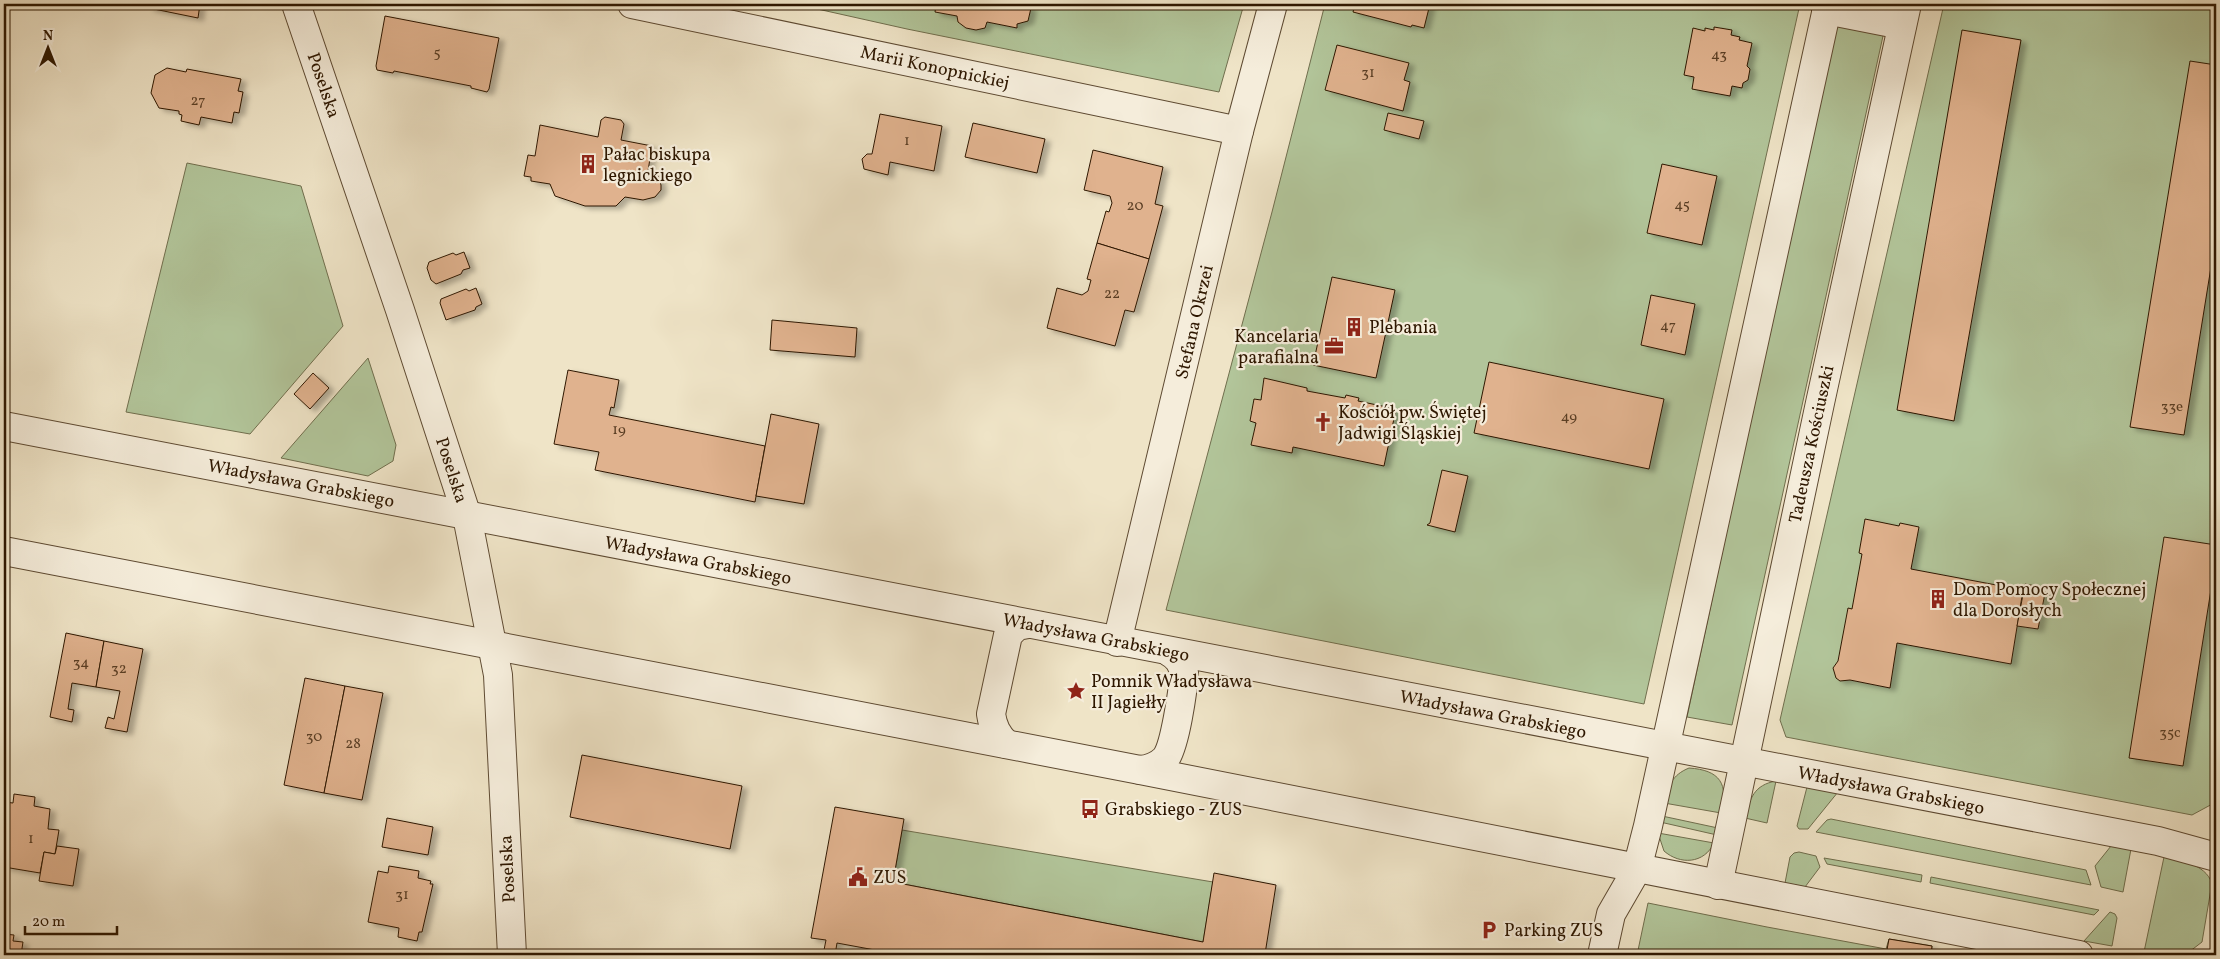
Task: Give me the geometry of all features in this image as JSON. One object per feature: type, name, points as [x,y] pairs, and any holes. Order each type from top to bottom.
[{"type":"street","name":"Poselska","points":[[296,4],[467,516],[498,675],[512,955]]},
{"type":"street","name":"Marii Konopnickiej","points":[[632,4],[1239,131]]},
{"type":"street","name":"Stefana Okrzei","points":[[1117,642],[1239,131],[1273,4]]},
{"type":"street","points":[[1602,955],[1611,914],[1637,869],[1827,7],[1905,15]]},
{"type":"street","name":"Tadeusza Kościuszki","points":[[1718,885],[1820,403],[1905,15]]},
{"type":"street","name":"Władysława Grabskiego","points":[[4,426],[2158,842],[2216,857]]},
{"type":"street","points":[[4,551],[1140,770],[2079,955]]},
{"type":"street","points":[[1006,744],[998,736],[993,726],[991,714],[1008,635],[1018,626],[1028,624]]},
{"type":"street","points":[[1140,770],[1158,765],[1165,759],[1172,746],[1184,673],[1181,663],[1176,656],[1169,652]]},
{"type":"green space","points":[[795,4],[1244,4],[1219,92],[907,29]]},
{"type":"green space","points":[[1325,4],[1800,4],[1644,704],[1166,610],[1272,212]]},
{"type":"green space","points":[[1839,4],[1890,4],[1732,725],[1687,717]]},
{"type":"green space","points":[[1944,4],[2216,4],[2216,802],[2192,815],[1786,737],[1780,720]]},
{"type":"green space","points":[[187,163],[301,186],[343,326],[250,434],[126,412]]},
{"type":"green space","points":[[368,358],[396,445],[393,461],[368,476],[281,458]]},
{"type":"green space","points":[[1689,768],[1708,772],[1720,780],[1724,794],[1721,813],[1664,803],[1672,782],[1678,774]]},
{"type":"green space","points":[[1776,781],[1767,823],[1745,818],[1751,799],[1758,789]]},
{"type":"green space","points":[[1807,787],[1838,792],[1808,829],[1799,829],[1797,826]]},
{"type":"green space","points":[[1662,816],[1718,828],[1717,835],[1660,822]]},
{"type":"green space","points":[[1831,819],[2086,870],[2091,885],[1816,832],[1827,820]]},
{"type":"green space","points":[[902,830],[1213,882],[1203,942],[893,882]]},
{"type":"green space","points":[[1658,833],[1714,843],[1710,850],[1698,858],[1691,860],[1677,859],[1664,851]]},
{"type":"green space","points":[[2111,846],[2131,849],[2123,892],[2101,887],[2095,866]]},
{"type":"green space","points":[[1799,852],[1816,856],[1820,867],[1805,887],[1785,883],[1790,857],[1794,853]]},
{"type":"green space","points":[[2164,857],[2198,867],[2204,871],[2212,883],[2202,942],[2185,955],[2144,952]]},
{"type":"green space","points":[[1824,858],[1922,875],[1921,882],[1827,864]]},
{"type":"green space","points":[[1931,877],[2099,910],[2094,915],[1930,883]]},
{"type":"green space","points":[[1648,903],[1886,949],[1889,939],[1932,946],[1931,955],[1637,955]]},
{"type":"green space","points":[[2110,912],[2115,914],[2117,918],[2112,946],[2084,941]]},
{"type":"building","points":[[149,4],[200,4],[198,18],[149,8]]},
{"type":"building","points":[[936,4],[1025,4],[1031,8],[1028,21],[1017,24],[1017,28],[987,22],[985,28],[976,30],[966,28],[958,22],[957,16],[935,12]]},
{"type":"building","points":[[1355,4],[1430,4],[1424,28],[1412,25],[1411,27],[1353,12]]},
{"type":"building","points":[[385,16],[499,38],[487,92],[471,88],[471,86],[394,71],[393,73],[377,70],[376,66]]},
{"type":"building","points":[[1714,27],[1732,30],[1731,35],[1740,37],[1739,40],[1752,43],[1747,66],[1750,69],[1748,80],[1743,83],[1742,88],[1732,86],[1730,96],[1692,89],[1694,77],[1684,75],[1693,28],[1705,31],[1705,28],[1714,30]]},
{"type":"building","points":[[1962,30],[2021,40],[1954,421],[1897,410]]},
{"type":"building","points":[[1337,45],[1409,63],[1404,80],[1410,82],[1403,111],[1325,90]]},
{"type":"building","points":[[2190,61],[2216,65],[2216,236],[2184,435],[2130,427]]},
{"type":"building","points":[[167,68],[186,72],[187,69],[241,79],[238,91],[243,92],[239,113],[234,112],[232,123],[201,117],[199,125],[181,121],[182,115],[179,114],[179,111],[159,108],[151,93],[155,75]]},
{"type":"building","points":[[1388,113],[1424,121],[1419,139],[1384,130]]},
{"type":"building","points":[[880,114],[942,126],[934,171],[890,162],[888,175],[864,169],[862,159],[867,154],[872,154]]},
{"type":"building","name":"Pałac biskupa legnickiego","points":[[605,117],[621,120],[624,124],[621,140],[652,146],[648,171],[658,176],[661,185],[661,190],[655,197],[643,200],[625,197],[616,206],[585,206],[555,196],[550,184],[531,181],[531,177],[524,176],[528,155],[535,156],[540,125],[598,137],[601,120]]},
{"type":"building","points":[[973,123],[1045,139],[1037,173],[965,157]]},
{"type":"building","points":[[1093,150],[1163,167],[1155,204],[1163,206],[1149,259],[1097,243],[1106,211],[1109,212],[1112,203],[1110,196],[1084,190]]},
{"type":"building","points":[[1662,164],[1717,176],[1702,245],[1647,233]]},
{"type":"building","points":[[1097,243],[1149,259],[1134,312],[1125,310],[1115,346],[1047,328],[1057,288],[1082,295],[1088,291],[1091,280],[1087,279]]},
{"type":"building","points":[[464,252],[470,268],[463,270],[461,274],[436,284],[431,280],[427,268],[429,262],[453,253],[456,255]]},
{"type":"building","name":"Plebania","points":[[1332,277],[1395,290],[1376,378],[1313,365]]},
{"type":"building","points":[[476,288],[482,304],[476,307],[475,310],[446,320],[440,303],[441,299],[466,289],[469,291]]},
{"type":"building","points":[[1651,295],[1695,304],[1685,355],[1641,345]]},
{"type":"building","points":[[772,320],[857,328],[855,357],[770,350]]},
{"type":"building","points":[[1489,362],[1664,399],[1649,469],[1474,433]]},
{"type":"building","points":[[568,370],[619,380],[614,408],[611,407],[609,415],[765,446],[755,502],[595,470],[599,452],[554,444]]},
{"type":"building","points":[[313,373],[329,388],[310,409],[294,394]]},
{"type":"building","name":"Kościół pw. Świętej Jadwigi Śląskiej","points":[[1264,378],[1307,388],[1307,391],[1345,398],[1346,395],[1359,398],[1358,401],[1396,409],[1384,466],[1293,447],[1292,453],[1251,445],[1256,423],[1250,421],[1254,399],[1261,400]]},
{"type":"building","points":[[771,414],[819,424],[804,504],[756,496]]},
{"type":"building","points":[[1442,470],[1468,476],[1455,532],[1427,525],[1430,523]]},
{"type":"building","name":"Dom Pomocy Społecznej dla Dorosłych","points":[[1865,519],[1899,526],[1900,523],[1919,527],[1911,569],[2023,590],[2011,664],[1897,643],[1890,688],[1850,680],[1840,681],[1836,678],[1833,668],[1838,661],[1848,608],[1852,609],[1862,554],[1859,553]]},
{"type":"building","points":[[2164,537],[2216,545],[2216,558],[2183,766],[2129,758]]},
{"type":"building","points":[[2025,584],[2046,588],[2038,629],[2017,626]]},
{"type":"building","points":[[66,633],[104,641],[96,687],[72,683],[68,709],[74,710],[72,722],[50,717]]},
{"type":"building","points":[[104,641],[143,649],[127,732],[105,728],[108,717],[114,719],[120,691],[96,687]]},
{"type":"building","points":[[305,678],[345,686],[324,793],[284,785]]},
{"type":"building","points":[[345,686],[383,693],[362,800],[324,793]]},
{"type":"building","points":[[582,755],[742,786],[730,849],[570,817]]},
{"type":"building","points":[[14,794],[35,797],[34,806],[50,809],[48,829],[59,830],[55,854],[44,852],[40,873],[4,867],[4,802],[13,803]]},
{"type":"building","name":"ZUS","points":[[835,807],[904,819],[893,882],[1203,942],[1214,873],[1276,885],[1265,954],[1269,955],[902,955],[837,943],[835,955],[823,955],[826,940],[811,938]]},
{"type":"building","points":[[387,818],[433,827],[428,855],[382,847]]},
{"type":"building","points":[[57,846],[79,849],[73,886],[39,881],[44,852],[55,854]]},
{"type":"building","points":[[389,866],[419,871],[418,878],[431,881],[430,884],[433,884],[422,932],[419,932],[417,941],[398,937],[399,928],[368,922],[378,871],[388,873]]},
{"type":"building","points":[[4,934],[14,935],[13,941],[23,942],[21,955],[4,955]]},
{"type":"building","points":[[1889,939],[1932,946],[1931,955],[1886,955]]},
{"type":"place","name":"Pałac biskupa legnickiego","points":[[588,164]]},
{"type":"place","name":"Plebania","points":[[1354,327]]},
{"type":"place","name":"Kancelaria parafialna","points":[[1334,346]]},
{"type":"place","name":"Kościół pw. Świętej Jadwigi Śląskiej","points":[[1323,422]]},
{"type":"place","name":"Dom Pomocy Społecznej dla Dorosłych","points":[[1938,599]]},
{"type":"place","name":"Pomnik Władysława II Jagiełły","points":[[1076,691]]},
{"type":"place","name":"Grabskiego - ZUS","points":[[1090,809]]},
{"type":"place","name":"ZUS","points":[[858,877]]},
{"type":"place","name":"Parking ZUS","points":[[1489,930]]}]
